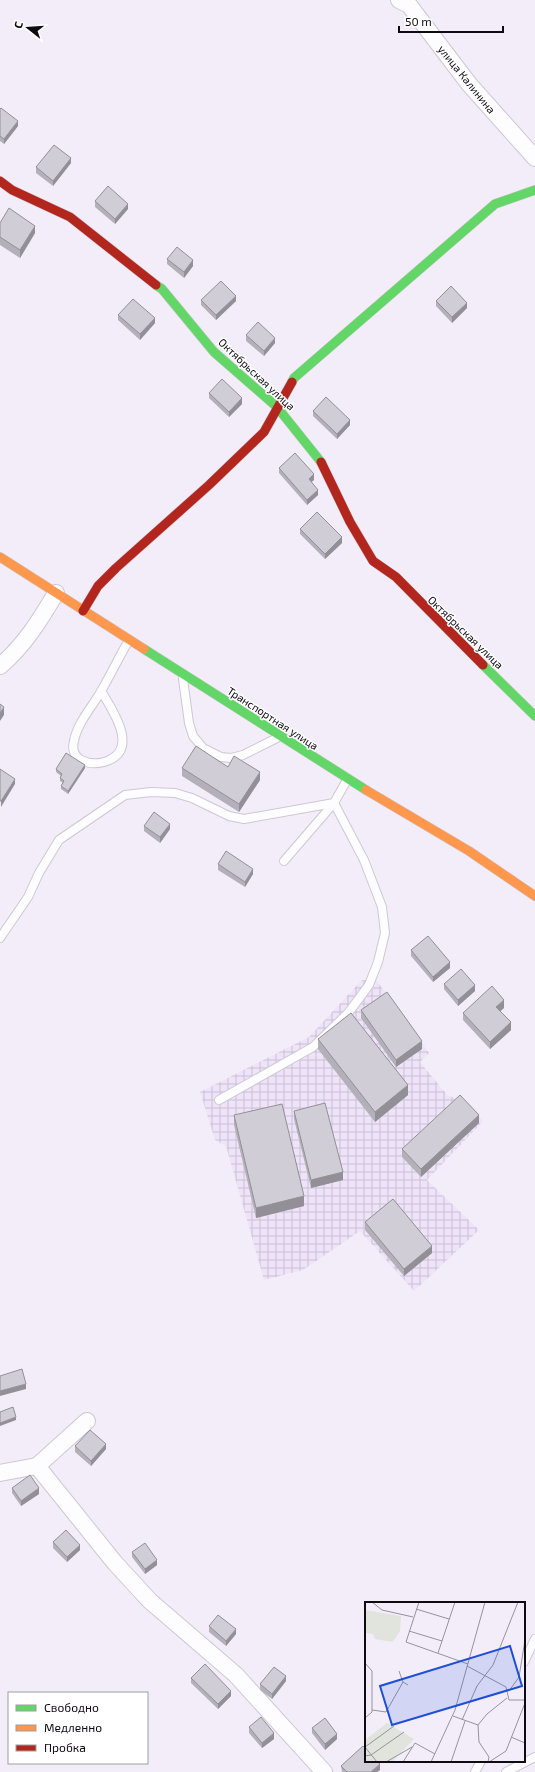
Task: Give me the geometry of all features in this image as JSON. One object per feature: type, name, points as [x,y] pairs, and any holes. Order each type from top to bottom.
[{"type":"street","name":"улица Калинина","points":[[407,2],[469,84],[535,158]]},
{"type":"street","name":"Октябрьская улица","points":[[0,181],[12,190],[70,217],[162,289],[214,352],[277,408],[319,457],[350,522],[373,561],[396,577],[422,605],[535,716]]},
{"type":"street","points":[[83,611],[98,586],[116,568],[209,485],[264,432],[294,378],[495,204],[535,190]]},
{"type":"street","name":"Транспортная улица","points":[[0,557],[348,779],[469,851],[535,896]]},
{"type":"street","points":[[0,666],[21,646],[56,594]]},
{"type":"street","points":[[0,1474],[38,1466],[87,1421]]},
{"type":"street","points":[[38,1466],[115,1562],[150,1601],[236,1675],[324,1772]]},
{"type":"lane","points":[[101,691],[119,722],[123,735],[120,748],[113,759],[92,764],[84,762],[77,757],[73,750],[74,742],[77,732],[129,640]]},
{"type":"lane","points":[[183,674],[189,723],[193,736],[203,748],[221,757],[231,758],[243,755],[280,736]]},
{"type":"lane","points":[[284,861],[334,803],[348,779]]},
{"type":"lane","points":[[0,938],[28,897],[39,873],[59,840],[125,795],[151,792],[175,793],[192,798],[229,816],[244,819],[334,803]]},
{"type":"lane","points":[[219,1100],[313,1047],[349,1012],[369,985],[378,962],[385,933],[382,907],[364,860],[334,803]]},
{"type":"lane","points":[[525,1660],[535,1639]]},
{"type":"lane","points":[[506,1772],[535,1757]]},
{"type":"lane","points":[[475,1772],[480,1762]]},
{"type":"shaded area","points":[[362,980],[377,981],[429,1053],[420,1062],[448,1096],[465,1100],[483,1121],[427,1180],[479,1230],[414,1291],[360,1231],[303,1270],[264,1280],[226,1146],[215,1140],[200,1092],[309,1037]]},
{"type":"building","points":[[1,108],[18,121],[4,139],[0,136]]},
{"type":"building","points":[[54,145],[71,158],[53,181],[36,167]]},
{"type":"building","points":[[108,186],[128,204],[115,219],[95,201]]},
{"type":"building","points":[[9,208],[35,226],[20,250],[0,237],[0,223]]},
{"type":"building","points":[[177,247],[193,260],[184,272],[167,259]]},
{"type":"building","points":[[221,281],[236,296],[216,315],[201,300]]},
{"type":"building","points":[[451,286],[467,303],[452,317],[436,301]]},
{"type":"building","points":[[133,299],[155,318],[140,334],[118,315]]},
{"type":"building","points":[[258,322],[275,338],[264,351],[246,335]]},
{"type":"building","points":[[222,379],[242,398],[229,412],[209,393]]},
{"type":"building","points":[[326,397],[350,420],[337,434],[313,411]]},
{"type":"building","points":[[295,453],[314,474],[309,479],[318,490],[307,500],[279,468]]},
{"type":"building","points":[[317,512],[342,537],[325,554],[300,529]]},
{"type":"building","points":[[0,704],[4,707],[0,713]]},
{"type":"building","points":[[196,746],[228,767],[234,756],[260,772],[239,804],[182,768]]},
{"type":"building","points":[[66,753],[85,765],[68,791],[61,786],[64,781],[60,778],[62,774],[56,769]]},
{"type":"building","points":[[0,769],[15,779],[1,801],[0,801]]},
{"type":"building","points":[[154,812],[170,824],[160,837],[144,826]]},
{"type":"building","points":[[226,851],[253,869],[245,882],[218,864]]},
{"type":"building","points":[[428,936],[450,962],[433,977],[411,950]]},
{"type":"building","points":[[461,969],[475,985],[458,1000],[444,984]]},
{"type":"building","points":[[492,986],[504,1000],[496,1007],[511,1022],[490,1042],[463,1013]]},
{"type":"building","points":[[387,992],[422,1041],[396,1060],[361,1010]]},
{"type":"building","points":[[351,1013],[408,1085],[375,1112],[318,1039]]},
{"type":"building","points":[[460,1095],[479,1115],[421,1169],[402,1149]]},
{"type":"building","points":[[325,1103],[343,1172],[311,1180],[294,1111]]},
{"type":"building","points":[[282,1104],[304,1196],[256,1208],[234,1115]]},
{"type":"building","points":[[393,1199],[432,1246],[404,1269],[365,1222]]},
{"type":"building","points":[[22,1369],[26,1384],[0,1391],[0,1376]]},
{"type":"building","points":[[13,1407],[16,1417],[0,1423],[0,1412]]},
{"type":"building","points":[[90,1430],[106,1444],[91,1461],[75,1446]]},
{"type":"building","points":[[30,1475],[39,1488],[21,1501],[12,1488]]},
{"type":"building","points":[[66,1530],[80,1545],[67,1557],[53,1542]]},
{"type":"building","points":[[145,1543],[157,1560],[145,1569],[132,1552]]},
{"type":"building","points":[[218,1615],[236,1629],[226,1641],[209,1626]]},
{"type":"building","points":[[205,1664],[231,1691],[218,1704],[191,1678]]},
{"type":"building","points":[[274,1667],[286,1676],[272,1694],[260,1684]]},
{"type":"building","points":[[261,1717],[274,1733],[262,1743],[249,1727]]},
{"type":"building","points":[[325,1718],[337,1734],[325,1744],[312,1728]]},
{"type":"building","points":[[363,1746],[365,1748],[365,1762],[377,1762],[380,1764],[371,1772],[347,1772],[341,1766]]},
{"type":"traffic: fast","points":[[292,382],[294,378],[495,204],[535,190]]},
{"type":"traffic: fast","points":[[156,285],[162,289],[214,352],[277,407],[321,462]]},
{"type":"traffic: fast","points":[[144,649],[366,790]]},
{"type":"traffic: fast","points":[[483,665],[535,716]]},
{"type":"traffic: slow","points":[[0,557],[144,649]]},
{"type":"traffic: slow","points":[[366,790],[469,851],[535,896]]},
{"type":"traffic: jam","points":[[0,181],[12,190],[70,217],[156,285]]},
{"type":"traffic: jam","points":[[83,611],[98,586],[116,568],[209,485],[264,432],[292,382]]},
{"type":"traffic: jam","points":[[321,462],[350,522],[373,561],[396,577],[483,665]]}]
